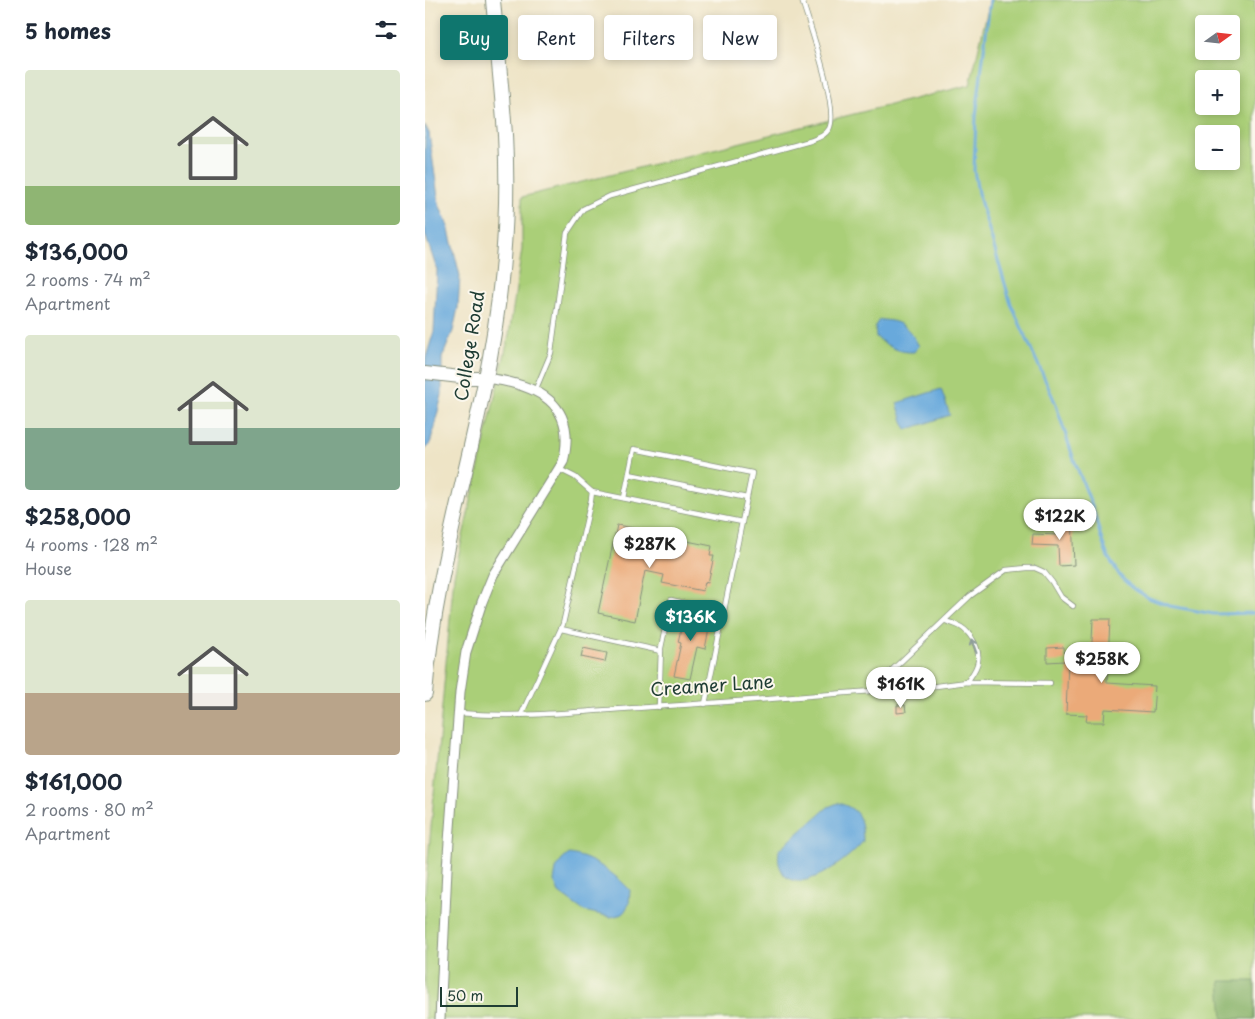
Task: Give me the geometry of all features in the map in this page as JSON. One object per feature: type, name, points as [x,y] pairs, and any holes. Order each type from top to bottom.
[{"type":"main road","name":"College Road","points":[[425,694],[431,643],[445,559],[485,378],[498,301],[505,216],[505,137],[493,0]]},
{"type":"street","points":[[425,374],[505,380],[544,394],[553,403],[564,423],[567,433],[567,445],[563,462],[493,575],[466,652],[460,692],[447,869],[441,1019]]},
{"type":"lane","points":[[535,391],[551,354],[567,233],[583,209],[610,196],[822,137],[830,128],[831,114],[828,90],[802,0]]},
{"type":"lane","points":[[624,498],[634,449],[752,473],[705,704]]},
{"type":"lane","points":[[559,468],[575,477],[592,492],[742,522]]},
{"type":"lane","points":[[629,474],[747,498]]},
{"type":"lane","points":[[521,715],[561,629],[592,492]]},
{"type":"lane","points":[[871,690],[970,596],[1006,570],[1035,568],[1044,572],[1061,597],[1073,606]]},
{"type":"lane","points":[[659,707],[661,651],[671,600],[724,612]]},
{"type":"lane","points":[[945,621],[960,626],[970,635],[976,647],[978,660],[973,674],[967,682]]},
{"type":"lane","points":[[561,629],[661,651]]},
{"type":"lane","name":"Creamer Lane","points":[[459,713],[494,716],[659,707],[967,682],[1050,684]]},
{"type":"green space","points":[[990,0],[1255,0],[1255,1019],[425,1019],[425,893],[454,575],[509,335],[522,249],[522,197],[970,85]]},
{"type":"green space","points":[[1220,981],[1255,981],[1255,1019],[1223,1019]]},
{"type":"water","points":[[425,125],[429,133],[439,204],[448,226],[460,276],[458,308],[453,331],[442,358],[442,395],[430,444],[425,450],[425,369],[426,357],[434,331],[437,270],[425,234]]},
{"type":"water","points":[[879,320],[899,323],[908,329],[919,346],[914,352],[909,352],[898,350],[884,343],[876,337],[875,326]]},
{"type":"water","points":[[941,389],[950,415],[906,430],[897,403]]},
{"type":"water","points":[[838,803],[851,808],[858,816],[862,827],[863,841],[837,865],[825,872],[801,881],[791,879],[783,873],[780,867],[779,850],[828,807]]},
{"type":"water","points":[[569,854],[594,862],[630,890],[629,904],[623,914],[611,917],[584,911],[559,893],[554,881],[556,869]]},
{"type":"building","points":[[1072,516],[1074,565],[1059,566],[1058,546],[1032,545],[1033,534],[1058,535],[1057,517]]},
{"type":"building","points":[[617,525],[653,532],[652,540],[671,544],[672,538],[712,546],[710,556],[714,556],[708,583],[705,582],[703,591],[662,583],[664,575],[645,571],[635,621],[598,613]]},
{"type":"building","points":[[685,612],[711,618],[705,649],[697,647],[690,679],[674,676],[681,643],[678,642]]},
{"type":"building","points":[[1093,619],[1110,619],[1107,683],[1155,686],[1153,712],[1105,709],[1104,722],[1086,722],[1087,715],[1066,714],[1068,661],[1091,662]]},
{"type":"building","points":[[1064,647],[1065,661],[1047,662],[1047,648]]},
{"type":"building","points":[[583,648],[607,653],[605,662],[581,657]]},
{"type":"building","points":[[897,705],[905,705],[906,712],[897,713]]},
{"type":"waterway","points":[[990,0],[976,116],[974,170],[978,193],[1011,304],[1055,402],[1108,557],[1120,576],[1131,587],[1149,598],[1170,606],[1214,614],[1255,613]]}]
